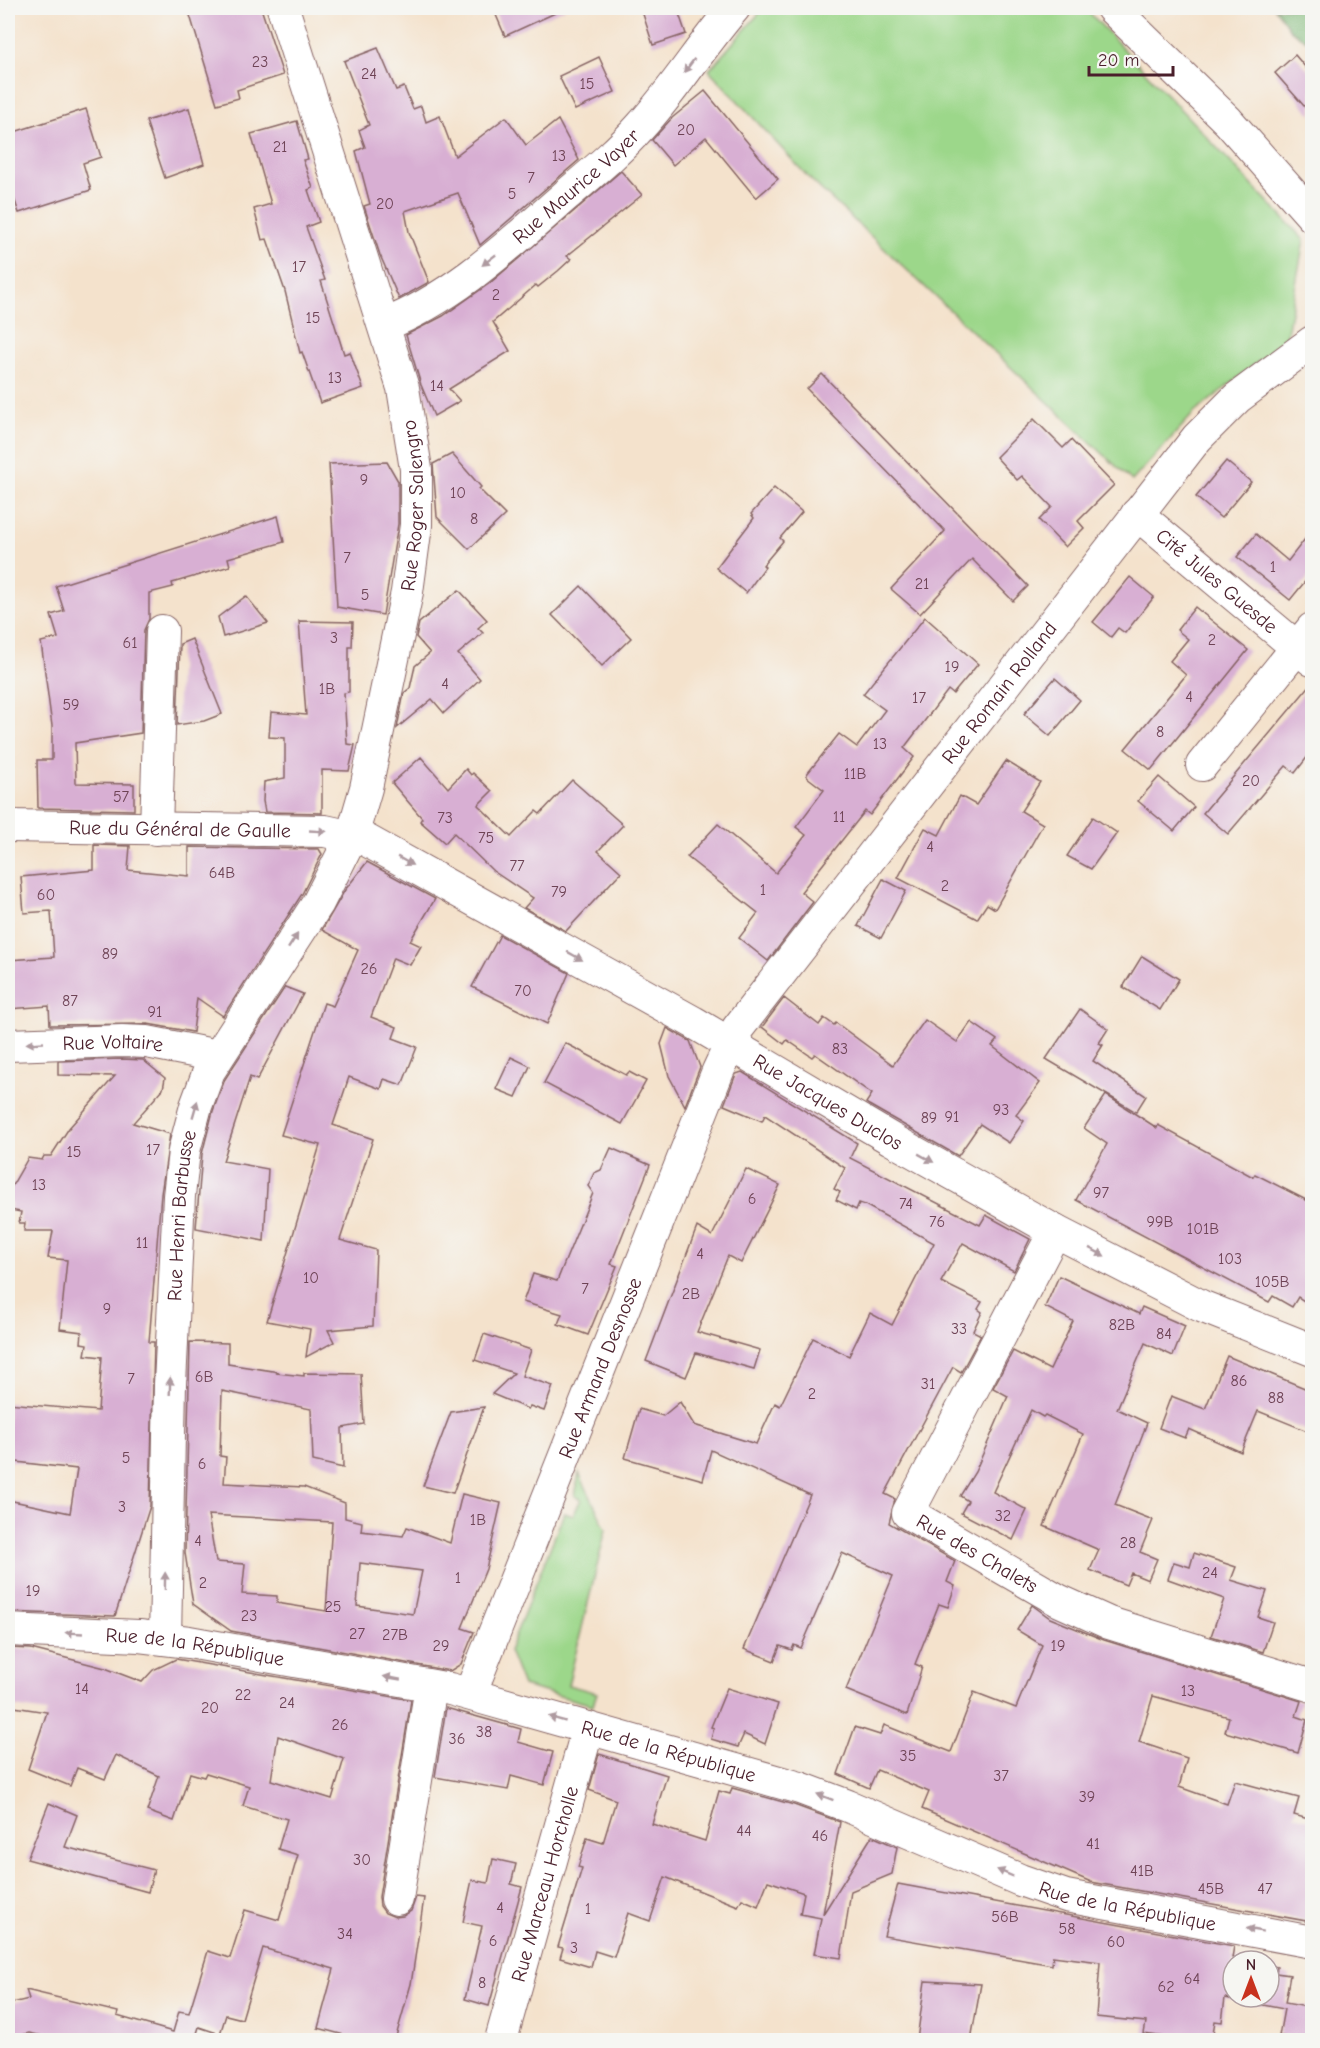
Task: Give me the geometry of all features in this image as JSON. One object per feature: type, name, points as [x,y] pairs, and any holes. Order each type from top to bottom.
[{"type":"street","name":"Rue Roger Salengro","points":[[283,8],[403,388],[416,469],[416,525],[406,592],[366,788],[352,836]]},
{"type":"street","points":[[1112,8],[1228,121],[1312,216]]},
{"type":"street","name":"Rue Maurice Vayer","points":[[384,326],[419,310],[453,289],[517,238],[626,143],[663,101],[726,12]]},
{"type":"street","name":"Rue Romain Rolland","points":[[730,1043],[748,1013],[1137,514],[1222,411],[1305,351]]},
{"type":"street","name":"Cité Jules Guesde","points":[[1137,514],[1307,645],[1202,765]]},
{"type":"street","points":[[156,829],[162,630]]},
{"type":"street","name":"Rue du Général de Gaulle","points":[[8,826],[325,831],[352,836]]},
{"type":"street","name":"Rue Jacques Duclos","points":[[352,836],[382,848],[730,1043],[891,1139],[1054,1231],[1201,1306],[1312,1350]]},
{"type":"street","name":"Rue Henri Barbusse","points":[[165,1639],[170,1395],[179,1196],[184,1151],[196,1106],[218,1056],[318,903],[352,836]]},
{"type":"street","name":"Rue Voltaire","points":[[8,1045],[67,1041],[147,1042],[218,1056]]},
{"type":"street","name":"Rue Armand Desnosse","points":[[470,1694],[730,1043]]},
{"type":"street","name":"Rue des Chalets","points":[[1054,1231],[908,1513],[1078,1610],[1109,1623],[1312,1686]]},
{"type":"street","name":"Rue de la République","points":[[8,1630],[165,1639],[470,1694],[807,1791],[1020,1880],[1066,1896],[1312,1942]]},
{"type":"street","points":[[397,1899],[431,1686]]},
{"type":"street","name":"Rue Marceau Horcholle","points":[[501,2040],[588,1728]]},
{"type":"green space","points":[[764,8],[1085,8],[1304,240],[1286,339],[1194,413],[1132,481],[810,179],[709,70]]},
{"type":"green space","points":[[1275,8],[1312,8],[1312,44],[1290,30]]},
{"type":"green space","points":[[579,1473],[606,1529],[568,1685],[597,1693],[593,1705],[523,1686],[509,1651],[564,1513],[573,1516],[581,1499],[575,1496]]},
{"type":"building","points":[[202,8],[261,8],[283,75],[237,90],[239,98],[217,104],[189,12]]},
{"type":"building","points":[[493,8],[566,8],[505,36]]},
{"type":"building","points":[[641,8],[677,8],[686,34],[653,45]]},
{"type":"building","points":[[378,48],[396,90],[404,87],[413,109],[421,106],[426,122],[440,116],[455,156],[506,117],[526,145],[558,120],[579,160],[480,245],[458,193],[405,211],[409,232],[429,282],[399,299],[380,255],[364,206],[370,204],[356,151],[365,147],[359,130],[369,125],[344,61]]},
{"type":"building","points":[[1295,55],[1312,75],[1312,115],[1275,73]]},
{"type":"building","points":[[599,57],[615,92],[575,110],[559,76]]},
{"type":"building","points":[[705,91],[778,179],[756,198],[706,137],[673,165],[652,140],[672,118]]},
{"type":"building","points":[[189,108],[204,164],[165,178],[146,121]]},
{"type":"building","points":[[86,109],[101,157],[83,163],[91,190],[19,213],[13,195],[8,197],[8,134]]},
{"type":"building","points":[[297,121],[308,159],[303,160],[313,188],[308,190],[319,222],[306,227],[325,280],[321,281],[344,354],[350,352],[363,388],[320,403],[302,352],[300,353],[285,291],[267,239],[262,240],[254,209],[271,204],[251,134]]},
{"type":"building","points":[[621,171],[642,195],[567,256],[571,259],[558,271],[538,287],[536,285],[493,322],[510,351],[449,389],[460,401],[434,416],[421,385],[406,335],[443,316],[490,283]]},
{"type":"building","points":[[822,374],[1028,586],[1013,601],[972,559],[920,614],[891,589],[945,531],[807,389]]},
{"type":"building","points":[[1034,419],[1063,448],[1071,440],[1114,485],[1078,521],[1084,528],[1065,547],[1039,520],[1052,507],[1022,476],[1017,480],[996,457]]},
{"type":"building","points":[[452,454],[481,487],[479,489],[505,515],[469,549],[437,517],[433,464]]},
{"type":"building","points":[[1226,461],[1251,482],[1221,518],[1196,497]]},
{"type":"building","points":[[387,462],[398,481],[398,524],[383,615],[337,607],[329,464]]},
{"type":"building","points":[[774,488],[802,512],[780,538],[783,541],[763,565],[765,567],[746,593],[716,568],[754,518],[751,514]]},
{"type":"building","points":[[278,516],[284,542],[228,558],[230,566],[172,583],[173,587],[149,593],[149,619],[144,630],[141,733],[75,743],[76,783],[134,784],[134,810],[38,808],[37,760],[52,760],[52,726],[41,642],[58,638],[51,615],[64,611],[56,586]]},
{"type":"building","points":[[1312,530],[1312,573],[1290,600],[1237,557],[1256,534],[1288,561]]},
{"type":"building","points":[[1130,577],[1154,597],[1125,633],[1118,628],[1111,637],[1093,622]]},
{"type":"building","points":[[581,586],[631,638],[602,666],[552,615]]},
{"type":"building","points":[[459,590],[487,620],[478,628],[483,633],[458,654],[480,679],[444,713],[432,699],[397,728],[404,693],[410,688],[415,666],[430,653],[416,637],[419,623]]},
{"type":"building","points":[[246,596],[268,623],[223,637],[218,617]]},
{"type":"building","points":[[1195,607],[1248,650],[1151,770],[1125,749],[1186,675],[1170,661],[1188,639],[1177,630]]},
{"type":"building","points":[[925,617],[978,664],[953,694],[948,690],[904,748],[914,757],[870,815],[865,811],[801,892],[813,902],[768,961],[739,938],[758,913],[687,857],[718,824],[776,873],[806,835],[796,827],[824,790],[807,777],[807,774],[839,734],[857,747],[885,710],[863,694]]},
{"type":"building","points":[[299,621],[353,622],[352,647],[349,647],[349,692],[344,693],[347,744],[355,745],[349,771],[322,770],[322,813],[265,812],[264,782],[285,778],[285,738],[269,737],[271,712],[306,715]]},
{"type":"building","points":[[192,639],[222,714],[204,721],[177,725],[180,644]]},
{"type":"building","points":[[1055,678],[1080,700],[1050,736],[1024,714]]},
{"type":"building","points":[[1312,683],[1312,751],[1295,773],[1286,766],[1228,834],[1203,813]]},
{"type":"building","points":[[421,757],[448,788],[466,769],[471,775],[473,773],[492,791],[478,805],[511,837],[536,811],[540,814],[572,780],[623,825],[598,851],[621,872],[566,931],[524,908],[533,898],[493,871],[454,833],[445,843],[420,821],[422,818],[392,783]]},
{"type":"building","points":[[1006,761],[1040,782],[1021,811],[1043,824],[995,909],[987,904],[977,919],[898,878],[925,828],[939,835],[960,796],[976,805]]},
{"type":"building","points":[[1159,777],[1194,807],[1174,831],[1138,801]]},
{"type":"building","points":[[1093,817],[1117,833],[1091,869],[1067,856]]},
{"type":"building","points":[[94,845],[130,846],[128,870],[189,876],[189,847],[319,849],[322,854],[302,894],[223,1016],[197,998],[193,1032],[148,1024],[50,1025],[49,1006],[8,1009],[8,960],[54,957],[51,911],[24,913],[21,877],[94,870]]},
{"type":"building","points":[[367,862],[435,899],[410,941],[421,946],[410,965],[393,958],[371,1017],[397,1027],[393,1038],[417,1047],[402,1085],[384,1079],[381,1089],[349,1077],[333,1125],[373,1139],[340,1240],[376,1250],[373,1326],[328,1330],[334,1342],[306,1357],[310,1329],[267,1321],[320,1145],[281,1135],[324,1003],[333,1006],[358,950],[322,930],[345,890]]},
{"type":"building","points":[[883,879],[906,891],[881,938],[858,926]]},
{"type":"building","points":[[500,935],[569,973],[547,1024],[472,987]]},
{"type":"building","points":[[1142,956],[1179,979],[1160,1010],[1123,987]]},
{"type":"building","points":[[285,987],[303,994],[257,1080],[250,1077],[223,1161],[268,1169],[264,1241],[196,1228],[202,1154],[213,1111],[225,1079]]},
{"type":"building","points":[[784,998],[819,1025],[824,1018],[834,1025],[836,1023],[893,1065],[925,1020],[957,1042],[971,1022],[997,1040],[992,1046],[1040,1083],[1016,1115],[1024,1121],[1009,1143],[980,1124],[958,1156],[866,1103],[872,1094],[815,1054],[812,1057],[787,1040],[784,1044],[762,1027]]},
{"type":"building","points":[[1080,1009],[1108,1029],[1099,1043],[1103,1045],[1093,1061],[1146,1096],[1136,1112],[1046,1059]]},
{"type":"building","points":[[667,1028],[690,1041],[700,1067],[685,1106],[669,1076],[661,1044]]},
{"type":"building","points":[[565,1043],[626,1075],[629,1072],[646,1081],[622,1124],[544,1083]]},
{"type":"building","points":[[511,1057],[530,1066],[516,1097],[496,1089]]},
{"type":"building","points":[[143,1060],[165,1078],[163,1089],[133,1123],[170,1134],[161,1194],[149,1342],[154,1342],[150,1506],[115,1616],[8,1612],[8,1500],[70,1513],[77,1469],[8,1461],[8,1403],[98,1411],[102,1357],[85,1355],[87,1344],[81,1343],[82,1332],[60,1329],[67,1260],[48,1258],[53,1231],[24,1231],[25,1223],[19,1223],[21,1212],[10,1210],[11,1203],[8,1202],[8,1193],[28,1158],[42,1160],[44,1156],[51,1156],[69,1128],[115,1076],[58,1075],[58,1061]]},
{"type":"building","points":[[742,1072],[857,1143],[850,1158],[980,1225],[986,1215],[1030,1239],[1014,1271],[963,1243],[941,1282],[982,1302],[978,1309],[982,1312],[973,1331],[981,1335],[961,1372],[953,1367],[885,1494],[895,1499],[889,1523],[955,1561],[947,1582],[955,1586],[948,1607],[939,1604],[915,1664],[922,1667],[907,1715],[846,1690],[893,1576],[842,1553],[801,1648],[794,1645],[792,1650],[780,1646],[774,1661],[744,1649],[810,1495],[711,1450],[703,1480],[625,1458],[639,1409],[663,1416],[680,1402],[694,1425],[756,1444],[775,1403],[780,1406],[813,1338],[849,1356],[870,1313],[892,1325],[934,1243],[865,1205],[859,1203],[856,1210],[836,1200],[840,1192],[834,1189],[845,1168],[765,1115],[762,1121],[724,1105],[736,1074]]},
{"type":"building","points":[[1106,1095],[1157,1128],[1158,1125],[1253,1177],[1255,1174],[1312,1203],[1312,1306],[1298,1297],[1292,1307],[1273,1296],[1269,1302],[1076,1200],[1107,1144],[1084,1128]]},
{"type":"building","points":[[611,1148],[650,1165],[611,1264],[617,1266],[588,1335],[558,1324],[562,1314],[523,1302],[533,1274],[557,1281],[593,1193],[588,1186],[594,1173],[601,1170]]},
{"type":"building","points":[[746,1169],[780,1185],[741,1263],[728,1256],[697,1332],[760,1350],[754,1369],[696,1353],[686,1377],[646,1361],[697,1227],[712,1236]]},
{"type":"building","points":[[1059,1276],[1139,1314],[1142,1307],[1185,1326],[1173,1356],[1145,1343],[1117,1409],[1147,1423],[1115,1505],[1153,1520],[1140,1552],[1157,1559],[1148,1580],[1131,1573],[1126,1585],[1090,1570],[1099,1550],[1044,1526],[1083,1434],[1045,1415],[1043,1417],[1031,1410],[993,1492],[1027,1510],[1013,1540],[961,1513],[968,1501],[960,1496],[975,1472],[1008,1396],[993,1388],[1013,1351],[1050,1370],[1073,1321],[1045,1307]]},
{"type":"building","points":[[484,1334],[531,1350],[522,1376],[553,1386],[544,1411],[530,1406],[528,1409],[492,1394],[514,1373],[475,1360]]},
{"type":"building","points":[[190,1342],[228,1343],[228,1364],[279,1372],[276,1373],[304,1376],[304,1373],[361,1374],[364,1424],[342,1428],[343,1468],[313,1461],[311,1409],[222,1391],[220,1456],[226,1457],[224,1483],[304,1487],[345,1503],[345,1518],[362,1522],[361,1531],[403,1536],[407,1527],[450,1543],[462,1494],[501,1503],[486,1569],[462,1628],[474,1632],[461,1664],[450,1671],[231,1631],[193,1604],[185,1553]],"holes":[[[208,1515],[332,1522],[326,1611],[277,1603],[277,1596],[242,1594],[245,1564],[216,1562]],[[360,1563],[422,1571],[413,1614],[357,1606]]]},
{"type":"building","points":[[1227,1356],[1312,1391],[1312,1433],[1258,1411],[1241,1452],[1189,1429],[1185,1438],[1159,1428],[1171,1396],[1205,1409]]},
{"type":"building","points":[[484,1407],[453,1493],[423,1486],[451,1412]]},
{"type":"building","points":[[1194,1553],[1236,1567],[1231,1580],[1267,1591],[1258,1617],[1273,1622],[1263,1652],[1211,1636],[1224,1599],[1168,1579],[1174,1562],[1190,1567]]},
{"type":"building","points":[[1032,1605],[1050,1618],[1104,1640],[1301,1701],[1296,1716],[1307,1720],[1298,1753],[1225,1732],[1229,1717],[1153,1696],[1139,1742],[1187,1758],[1179,1787],[1227,1804],[1235,1781],[1299,1798],[1294,1815],[1312,1820],[1312,1922],[1091,1882],[922,1809],[929,1792],[877,1770],[869,1788],[838,1774],[855,1727],[880,1735],[884,1725],[951,1752],[974,1692],[1016,1708],[1042,1645],[1017,1630]]},
{"type":"building","points":[[10,1648],[31,1649],[105,1668],[142,1682],[153,1670],[176,1659],[411,1700],[379,1897],[380,1906],[385,1913],[395,1917],[403,1916],[411,1911],[416,1897],[424,1898],[411,1984],[395,2040],[363,2040],[318,2028],[334,1969],[263,1948],[242,2019],[226,2015],[220,2034],[199,2027],[195,2040],[61,2040],[29,2033],[8,2039],[8,2004],[29,1999],[26,1990],[118,2012],[117,2016],[173,2032],[179,2011],[189,2013],[208,1951],[230,1958],[245,1910],[279,1920],[298,1855],[278,1849],[287,1819],[243,1806],[249,1786],[206,1773],[204,1777],[190,1773],[174,1821],[147,1811],[159,1776],[116,1755],[105,1779],[77,1768],[70,1786],[28,1769],[47,1712],[8,1706]],"holes":[[[278,1736],[344,1759],[332,1799],[271,1780]]]},
{"type":"building","points":[[727,1688],[778,1704],[765,1744],[744,1734],[738,1747],[711,1739],[714,1728],[711,1727]]},
{"type":"building","points":[[446,1708],[521,1729],[518,1742],[553,1752],[544,1785],[511,1776],[508,1790],[435,1777]]},
{"type":"building","points":[[599,1754],[667,1775],[652,1824],[705,1841],[719,1791],[730,1794],[732,1788],[794,1805],[840,1822],[823,1914],[872,1836],[897,1847],[892,1874],[851,1891],[841,1958],[814,1954],[821,1918],[800,1914],[804,1893],[768,1881],[758,1906],[742,1899],[738,1906],[665,1877],[650,1921],[628,1913],[614,1957],[595,1951],[591,1967],[560,1958],[563,1948],[558,1947],[582,1868],[578,1867],[587,1838],[603,1843],[616,1800],[589,1790]]},
{"type":"building","points":[[49,1803],[77,1815],[65,1847],[154,1870],[148,1892],[27,1859]]},
{"type":"building","points":[[493,1859],[516,1864],[511,1884],[522,1887],[489,2006],[465,1999],[482,1926],[463,1922],[472,1880],[488,1883]]},
{"type":"building","points":[[898,1884],[1234,1946],[1234,1949],[1221,1949],[1221,2009],[1224,2009],[1222,2022],[1215,2021],[1212,2040],[1187,2040],[1144,2034],[1146,2022],[1096,2017],[1100,1962],[1053,1956],[1052,1965],[884,1936]]},
{"type":"building","points":[[1281,1974],[1290,1975],[1285,2003],[1312,2008],[1312,2040],[1279,2036],[1284,2009],[1281,2008]]},
{"type":"building","points":[[925,1981],[981,1984],[971,2040],[917,2040]]}]
